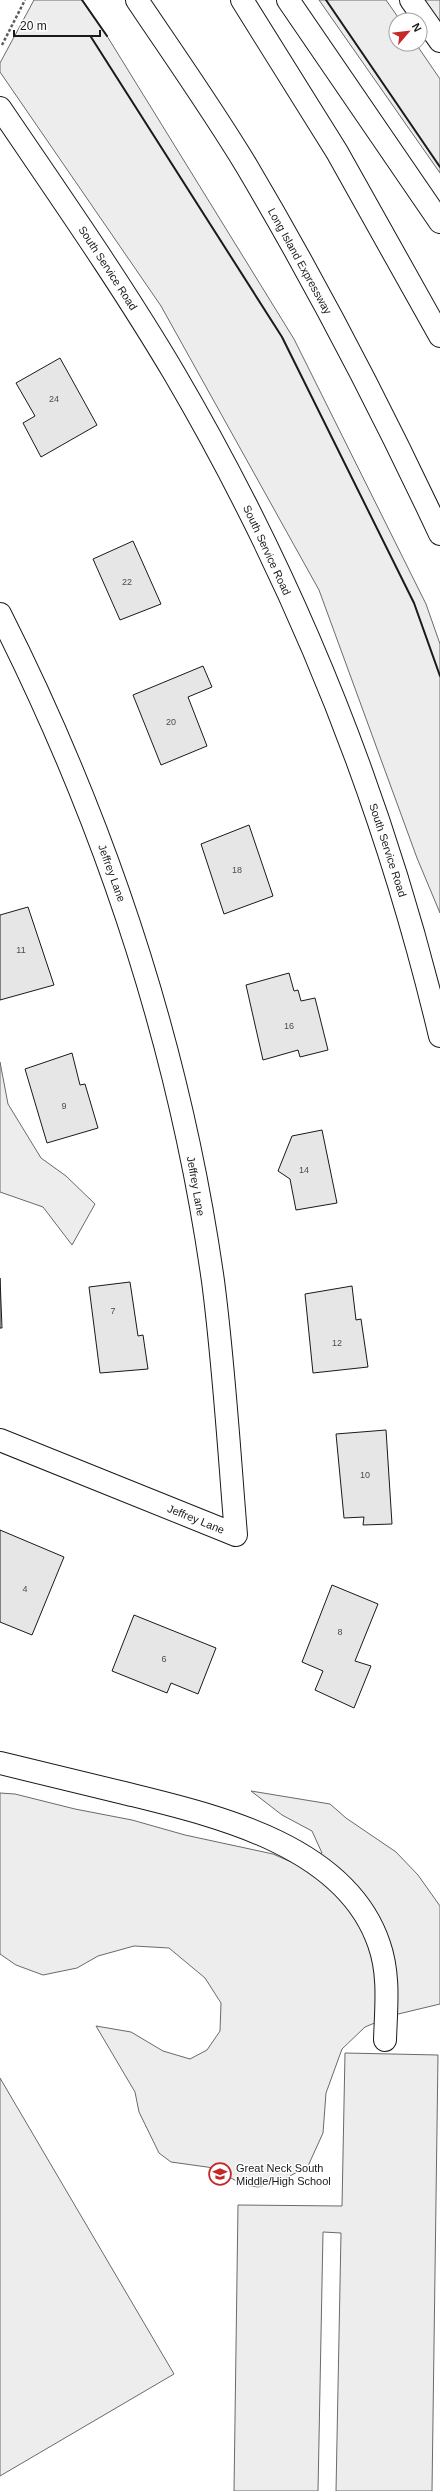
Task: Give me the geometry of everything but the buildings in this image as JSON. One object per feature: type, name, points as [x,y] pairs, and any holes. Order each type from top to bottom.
[{"type":"main road","name":"Long Island Expressway","points":[[137,0],[245,164],[299,256],[395,439],[440,534]]},
{"type":"main road","points":[[242,0],[337,152],[440,336]]},
{"type":"main road","points":[[288,0],[440,222]]},
{"type":"main road","points":[[411,0],[440,41]]},
{"type":"main road","name":"South Service Road","points":[[0,108],[113,276],[174,373],[226,467],[271,556],[337,706],[374,806],[406,907],[440,1036]]},
{"type":"main road","name":"Jeffrey Lane","points":[[0,614],[53,724],[80,788],[129,921],[164,1039],[194,1171],[212,1279],[224,1379],[236,1535],[0,1440]]},
{"type":"main road","points":[[0,1763],[193,1811],[241,1826],[277,1842],[315,1863],[335,1880],[358,1905],[379,1943],[386,1977],[385,2040]]},
{"type":"path","points":[[2,45],[25,0]]},
{"type":"shaded area","points":[[34,0],[82,0],[107,36],[294,339],[426,604],[440,644],[440,913],[417,858],[319,590],[161,306],[0,72],[0,63]]},
{"type":"shaded area","points":[[319,0],[386,0],[394,12],[388,12],[388,52],[421,52],[440,79],[440,173]]},
{"type":"shaded area","points":[[411,0],[440,0],[440,41],[428,24],[428,12],[419,12]]},
{"type":"shaded area","points":[[0,1062],[8,1104],[41,1158],[66,1176],[95,1204],[72,1245],[43,1207],[0,1192]]},
{"type":"shaded area","points":[[251,1791],[330,1804],[346,1818],[396,1852],[418,1875],[440,1906],[440,2004],[394,2015],[365,2027],[342,2049],[326,2093],[323,2133],[308,2166],[281,2181],[258,2187],[243,2185],[214,2168],[171,2162],[159,2153],[139,2112],[135,2092],[96,2026],[131,2032],[163,2051],[190,2059],[207,2050],[220,2031],[221,2003],[205,1978],[169,1948],[134,1946],[98,1956],[77,1968],[43,1975],[16,1965],[0,1954],[0,1793],[15,1794],[75,1809],[132,1820],[185,1835],[273,1854],[298,1865],[322,1853],[312,1831],[282,1815]]},
{"type":"shaded area","points":[[345,2053],[438,2055],[432,2491],[336,2491],[341,2233],[323,2232],[318,2491],[234,2491],[238,2205],[342,2206]]},
{"type":"shaded area","points":[[0,2078],[174,2374],[0,2476]]},
{"type":"wall","points":[[82,0],[107,36]]},
{"type":"wall","points":[[326,0],[440,167]]},
{"type":"wall","points":[[91,37],[282,337],[414,603],[440,676]]},
{"type":"place","name":"Great Neck South Middle/High School","points":[[220,2174]]}]
